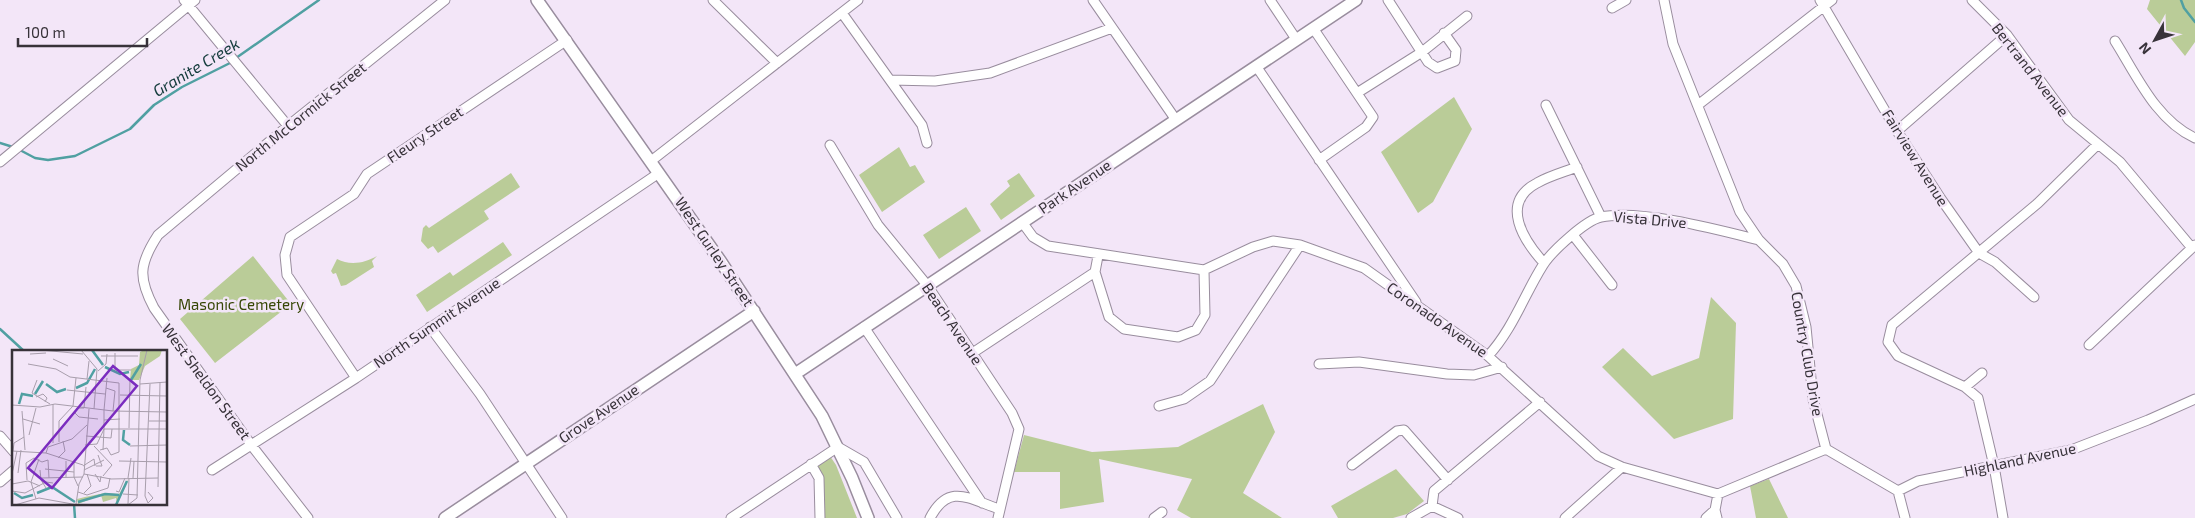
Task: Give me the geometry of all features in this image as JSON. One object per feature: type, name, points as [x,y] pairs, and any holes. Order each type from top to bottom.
[{"type":"main road","name":"West Gurley Street","points":[[537,0],[567,40],[754,311],[822,416],[838,447],[868,518]]},
{"type":"main road","name":"Park Avenue","points":[[795,374],[1356,0]]},
{"type":"main road","name":"Grove Avenue","points":[[445,518],[754,311]]},
{"type":"street","name":"North McCormick Street","points":[[158,235],[288,126],[445,0]]},
{"type":"street","points":[[713,0],[777,63]]},
{"type":"street","points":[[651,161],[858,0]]},
{"type":"street","points":[[1093,0],[1176,120]]},
{"type":"street","points":[[1270,0],[1296,39]]},
{"type":"street","points":[[1388,0],[1428,62],[1437,68],[1455,61],[1456,50],[1444,34]]},
{"type":"street","points":[[1612,8],[1626,0]]},
{"type":"street","name":"Country Club Drive","points":[[1664,0],[1673,44],[1740,212],[1760,240],[1783,264],[1796,286],[1806,327],[1813,399],[1826,449]]},
{"type":"street","points":[[1698,105],[1822,3],[1832,0]]},
{"type":"street","name":"Bertrand Avenue","points":[[1972,0],[2007,35],[2050,97],[2069,120],[2120,162],[2193,247]]},
{"type":"street","points":[[0,162],[189,2],[288,126]]},
{"type":"street","name":"Fairview Avenue","points":[[1822,3],[1897,131],[1941,200],[1979,253],[1995,262],[2034,296]]},
{"type":"street","points":[[842,13],[922,126],[928,143]]},
{"type":"street","points":[[1357,93],[1422,52],[1467,16]]},
{"type":"street","points":[[891,80],[936,81],[990,73],[1112,28]]},
{"type":"street","points":[[1313,28],[1373,117],[1366,127],[1319,160]]},
{"type":"street","points":[[1897,131],[2007,35]]},
{"type":"street","name":"Fleury Street","points":[[356,378],[287,275],[285,255],[290,237],[354,194],[366,174],[567,40]]},
{"type":"street","points":[[2115,42],[2152,100],[2169,122],[2195,138]]},
{"type":"street","points":[[1256,66],[1419,306]]},
{"type":"street","points":[[1546,106],[1601,217]]},
{"type":"street","points":[[2003,518],[1994,466],[1978,398],[1965,387],[1898,356],[1888,342],[1892,325],[2038,203],[2098,144]]},
{"type":"street","name":"Beach Avenue","points":[[830,145],[878,225],[927,285],[1012,413],[1019,430],[999,513]]},
{"type":"street","points":[[1544,263],[1531,248],[1516,214],[1521,197],[1536,183],[1577,168]]},
{"type":"street","name":"North Summit Avenue","points":[[212,470],[356,378],[659,173]]},
{"type":"street","name":"Vista Drive","points":[[1488,356],[1504,339],[1544,263],[1586,223],[1601,217],[1632,216],[1692,224],[1760,240]]},
{"type":"street","points":[[1022,222],[1033,237],[1048,246],[1098,256],[1204,270],[1204,315],[1196,330],[1178,337],[1124,329],[1109,317],[1095,272],[1098,256]]},
{"type":"street","name":"West Sheldon Street","points":[[158,235],[146,253],[142,270],[143,288],[154,308],[252,446],[308,518]]},
{"type":"street","points":[[1573,236],[1612,285]]},
{"type":"street","name":"Coronado Avenue","points":[[1204,270],[1253,247],[1273,241],[1300,245],[1364,268],[1502,367],[1598,456],[1622,467],[1718,494]]},
{"type":"street","points":[[1159,406],[1184,398],[1210,382],[1300,245]]},
{"type":"street","points":[[2089,344],[2193,247]]},
{"type":"street","points":[[972,354],[1095,272]]},
{"type":"street","points":[[430,327],[480,394],[562,518]]},
{"type":"street","points":[[864,327],[982,503]]},
{"type":"street","points":[[1319,364],[1359,362],[1447,374],[1474,375],[1502,367]]},
{"type":"street","points":[[1965,387],[1982,373]]},
{"type":"street","name":"Highland Avenue","points":[[1898,491],[1918,481],[2071,450],[2148,420],[2195,398]]},
{"type":"street","points":[[1432,506],[1434,491],[1540,402]]},
{"type":"street","points":[[1352,465],[1397,430],[1404,430],[1448,480]]},
{"type":"street","points":[[0,436],[12,450]]},
{"type":"street","points":[[731,518],[838,447],[864,462],[897,518]]},
{"type":"street","points":[[1706,518],[1716,514],[1718,494],[1826,449],[1898,491],[1905,518]]},
{"type":"street","points":[[811,464],[819,478],[820,518]]},
{"type":"street","points":[[1566,518],[1622,467]]},
{"type":"street","points":[[0,482],[12,472]]},
{"type":"street","points":[[930,518],[935,509],[948,496],[957,495],[982,503],[999,513]]},
{"type":"street","points":[[1411,518],[1432,506]]},
{"type":"street","points":[[1432,506],[1458,518]]},
{"type":"green space","points":[[2150,0],[2195,0],[2195,42],[2185,56],[2147,9]]},
{"type":"green space","points":[[1454,97],[1472,129],[1433,202],[1418,213],[1381,152]]},
{"type":"green space","points":[[899,147],[910,167],[915,165],[925,182],[882,212],[859,175]]},
{"type":"green space","points":[[511,173],[520,187],[484,211],[489,219],[438,253],[433,246],[428,249],[421,241],[423,228],[426,225],[429,228]]},
{"type":"green space","points":[[1019,173],[1035,196],[1001,220],[990,204],[1010,186],[1007,181]]},
{"type":"green space","points":[[966,207],[981,231],[939,259],[923,235]]},
{"type":"green space","points":[[503,242],[512,255],[427,312],[416,295],[450,272],[453,276]]},
{"type":"green space","name":"Masonic Cemetery","points":[[253,256],[291,304],[215,363],[180,319]]},
{"type":"green space","points":[[377,256],[372,261],[374,267],[346,285],[341,286],[336,273],[333,274],[331,271],[337,259],[357,263]]},
{"type":"green space","points":[[1711,297],[1736,323],[1733,419],[1674,439],[1602,367],[1623,348],[1652,376],[1699,358]]},
{"type":"green space","points":[[1263,404],[1275,432],[1243,493],[1282,518],[1191,518],[1177,510],[1192,479],[1099,459],[1104,502],[1060,509],[1060,472],[1014,472],[1024,435],[1092,452],[1178,447]]},
{"type":"green space","points":[[828,453],[836,465],[857,518],[820,518],[819,478],[811,464]]},
{"type":"green space","points":[[1396,469],[1424,501],[1407,514],[1393,518],[1338,518],[1331,506]]},
{"type":"green space","points":[[1769,479],[1788,518],[1756,518],[1750,486]]},
{"type":"waterway","name":"Granite Creek","points":[[236,58],[319,0]]},
{"type":"waterway","points":[[2181,0],[2184,8],[2195,22]]},
{"type":"waterway","name":"Granite Creek","points":[[18,149],[35,158],[48,160],[75,156],[130,129],[154,105],[182,87],[232,62]]},
{"type":"waterway","name":"Granite Creek","points":[[0,143],[13,147]]},
{"type":"waterway","points":[[0,329],[23,350]]},
{"type":"waterway","points":[[74,506],[75,518]]}]
